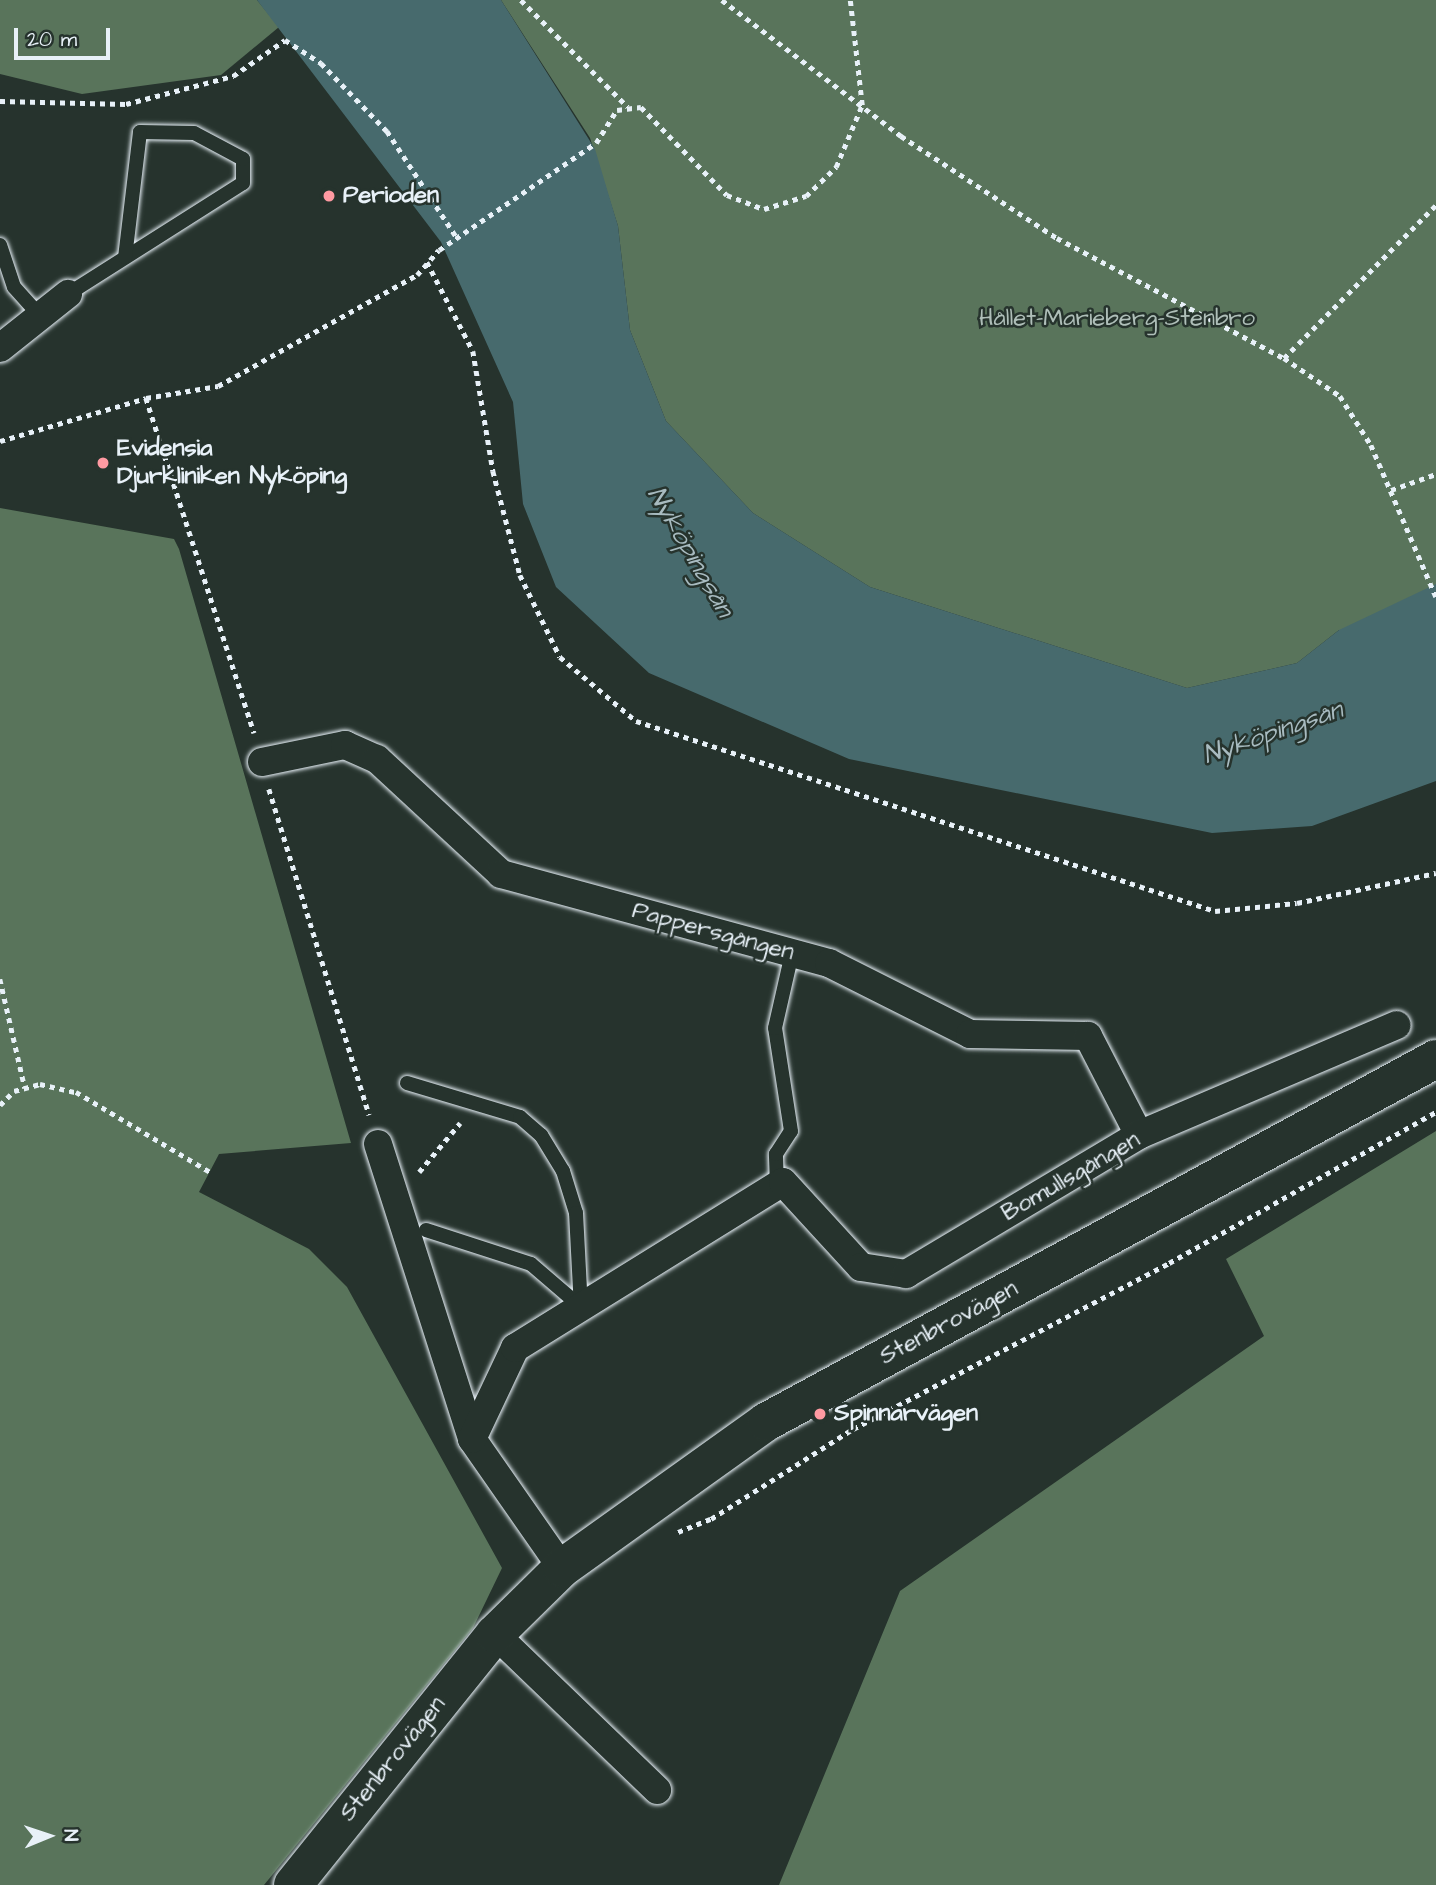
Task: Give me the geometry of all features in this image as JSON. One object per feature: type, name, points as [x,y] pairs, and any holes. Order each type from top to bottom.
[{"type":"street","points":[[0,348],[68,294]]},
{"type":"street","name":"Pappersgången","points":[[262,762],[345,745],[377,759],[501,874],[830,963],[970,1034],[1088,1036],[1139,1135]]},
{"type":"street","name":"Bomullsgången","points":[[777,1186],[783,1182],[861,1267],[906,1275],[1139,1135],[1398,1025]]},
{"type":"street","name":"Stenbrovägen","points":[[293,1885],[495,1634],[562,1568],[766,1422],[1436,1059]]},
{"type":"street","points":[[378,1144],[472,1439],[562,1568]]},
{"type":"street","points":[[472,1439],[514,1348],[777,1186]]},
{"type":"street","points":[[495,1634],[657,1790]]},
{"type":"lane","points":[[68,294],[243,183],[243,159],[194,134],[141,132],[125,257]]},
{"type":"lane","points":[[0,245],[14,287],[39,315]]},
{"type":"lane","points":[[777,1186],[776,1154],[791,1131],[775,1028],[792,953]]},
{"type":"lane","points":[[407,1083],[520,1117],[541,1135],[563,1171],[576,1213],[581,1307]]},
{"type":"lane","points":[[426,1230],[531,1265],[581,1307]]},
{"type":"path","points":[[521,0],[629,107]]},
{"type":"path","points":[[722,0],[862,104],[1057,238],[1284,358],[1340,396],[1391,490],[1436,597]]},
{"type":"path","points":[[0,441],[146,398],[218,386],[417,275],[439,250],[596,143],[617,110],[640,107],[727,195],[764,209],[806,196],[836,167],[862,104],[850,0]]},
{"type":"path","points":[[0,101],[127,103],[233,76],[285,40],[321,63],[387,131],[457,237]]},
{"type":"path","points":[[1284,358],[1436,205]]},
{"type":"path","points":[[427,262],[473,351],[493,471],[520,575],[560,657],[636,721],[1215,912],[1297,903],[1436,873]]},
{"type":"path","points":[[1391,490],[1436,474]]},
{"type":"path","points":[[0,979],[25,1088]]},
{"type":"path","points":[[0,1105],[25,1088],[40,1084],[76,1092],[210,1172]]},
{"type":"path","points":[[415,1177],[475,1103]]},
{"type":"path","points":[[674,1533],[711,1519],[853,1429],[1169,1263],[1436,1112]]},
{"type":"green space","points":[[0,0],[257,0],[279,27],[221,75],[82,94],[0,74]]},
{"type":"green space","name":"Hållet-Marieberg-Stenbro","points":[[501,0],[1436,0],[1436,649],[1339,630],[1297,663],[1187,688],[870,587],[753,513],[666,421],[630,330],[618,226],[590,138]]},
{"type":"green space","points":[[0,508],[174,539],[179,549],[351,1143],[219,1154],[199,1192],[309,1249],[347,1287],[502,1568],[473,1628],[264,1885],[0,1885]]},
{"type":"green space","points":[[1436,1131],[1436,1885],[779,1885],[900,1591],[1264,1336],[1226,1259]]},
{"type":"water","name":"Nyköpingsån","points":[[257,0],[501,0],[595,149],[618,226],[630,330],[666,421],[753,513],[870,587],[1187,688],[1297,663],[1339,630],[1436,584],[1436,781],[1312,826],[1212,833],[849,759],[649,673],[556,587],[523,504],[513,402],[441,242]]},
{"type":"place","name":"Perioden","points":[[329,196]]},
{"type":"place","name":"Evidensia Djurkliniken Nyköping","points":[[103,463]]},
{"type":"place","name":"Spinnarvägen","points":[[820,1414]]}]
